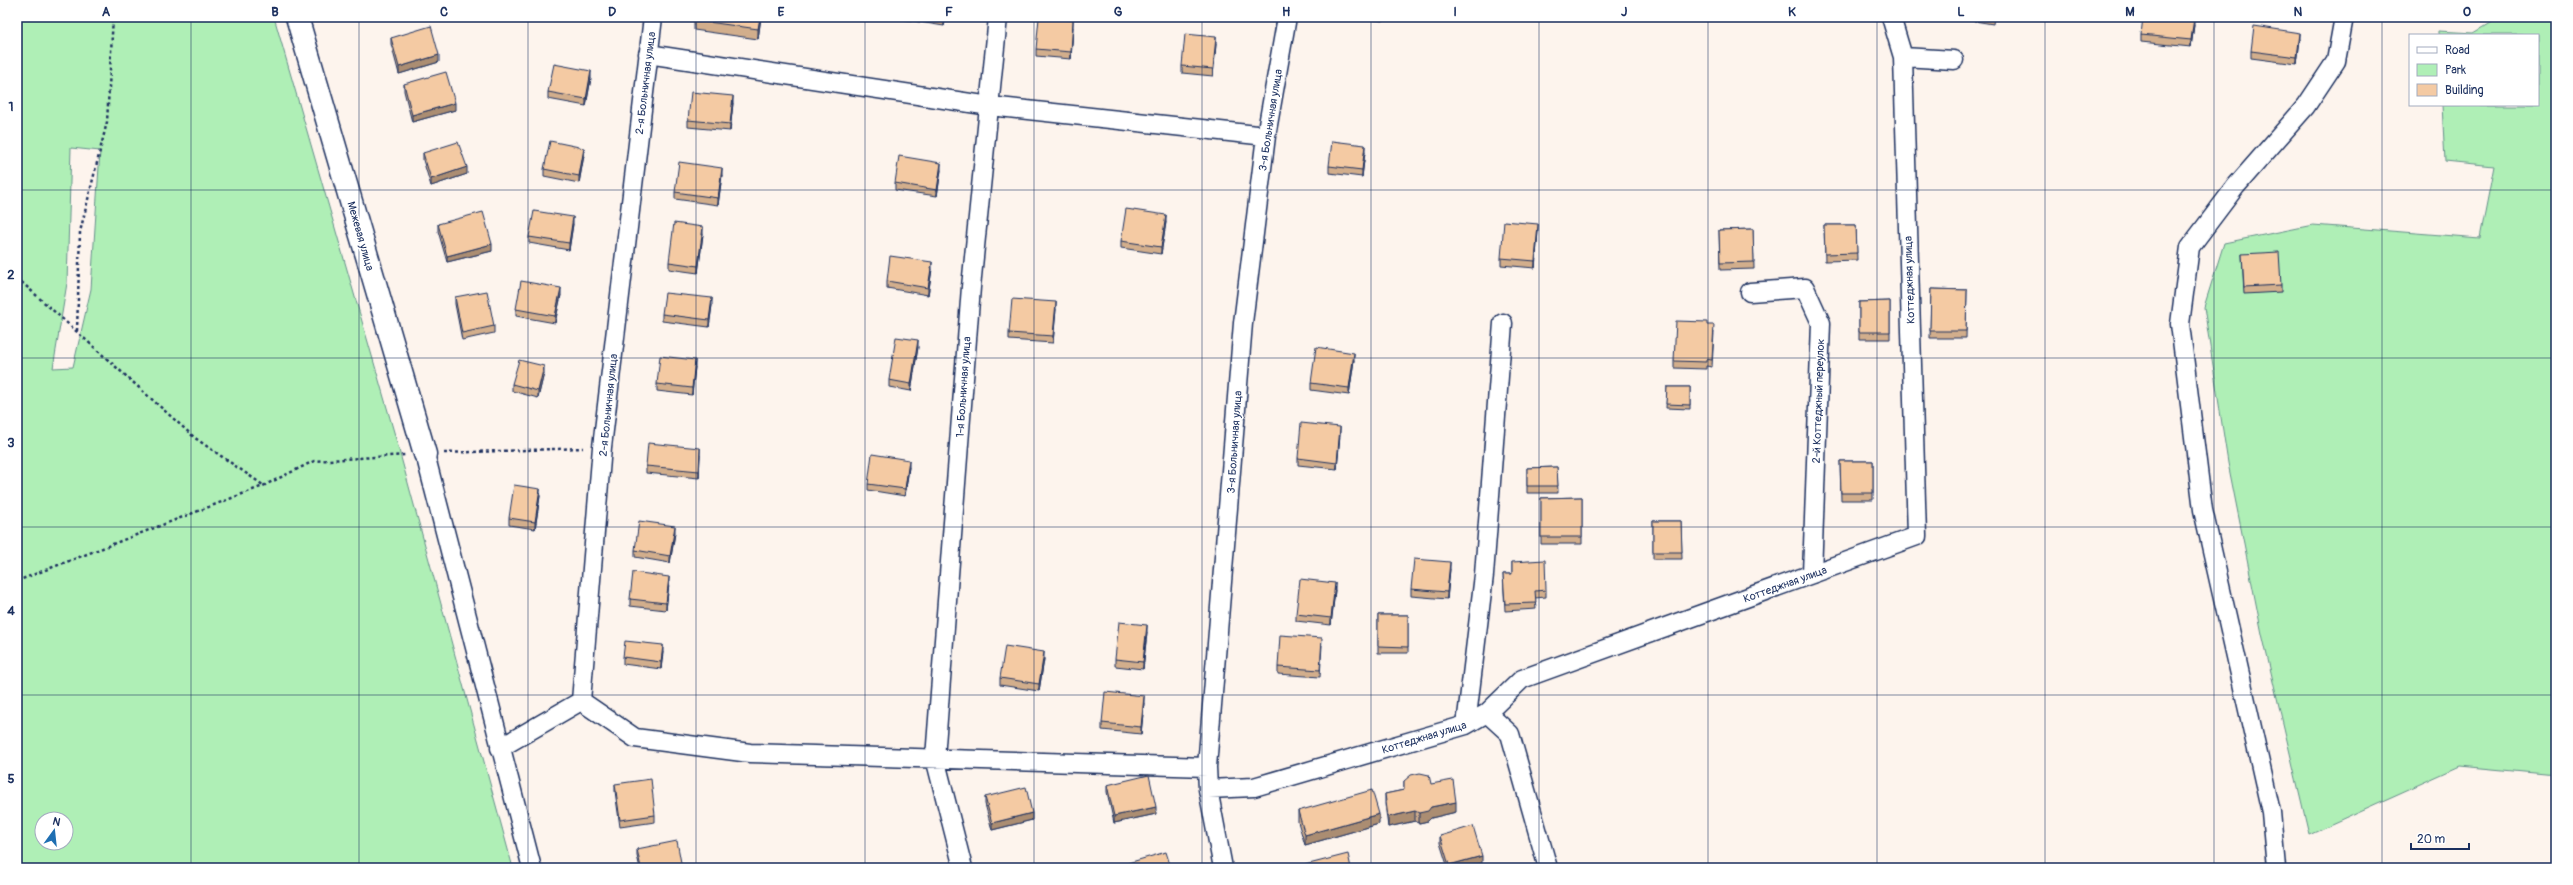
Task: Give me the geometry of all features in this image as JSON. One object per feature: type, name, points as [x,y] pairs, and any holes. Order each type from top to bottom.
[{"type":"street","name":"Межевая улица","points":[[297,17],[425,454]]},
{"type":"street","name":"2-я Больничная улица","points":[[581,701],[602,447],[653,17]]},
{"type":"street","name":"1-я Больничная улица","points":[[963,868],[935,758],[971,288],[998,17]]},
{"type":"street","name":"3-я Больничная улица","points":[[1223,868],[1208,789],[1207,767],[1243,323],[1266,136],[1287,17]]},
{"type":"street","points":[[1891,17],[1903,57],[1954,60]]},
{"type":"street","points":[[2276,868],[2271,812],[2203,510],[2180,324],[2190,247],[2236,186],[2306,106],[2336,61],[2344,17]]},
{"type":"street","points":[[648,54],[990,106],[1266,136]]},
{"type":"street","name":"Коттеджная улица","points":[[1208,789],[1254,787],[1466,725],[1487,713],[1522,678],[1917,536],[1903,57]]},
{"type":"street","name":"2-й Коттеджный переулок","points":[[1750,292],[1805,288],[1821,323],[1812,574]]},
{"type":"street","points":[[1466,725],[1484,575],[1504,323]]},
{"type":"street","points":[[425,454],[532,868]]},
{"type":"street","points":[[500,748],[581,701],[635,738],[750,753],[1207,767]]},
{"type":"street","points":[[1487,713],[1510,734],[1548,868]]},
{"type":"path","points":[[77,332],[80,232],[107,122],[113,17]]},
{"type":"path","points":[[17,278],[195,438],[263,486]]},
{"type":"path","points":[[17,581],[263,486],[314,461],[425,454],[602,447]]},
{"type":"green space","points":[[17,17],[274,17],[396,439],[513,868],[17,868]],"holes":[[[71,148],[100,151],[91,289],[73,367],[53,368],[67,283]]]},
{"type":"green space","points":[[2501,17],[2556,17],[2556,775],[2460,766],[2309,834],[2262,634],[2228,463],[2204,307],[2224,243],[2313,225],[2480,238],[2494,166],[2445,161],[2442,106],[2539,106],[2539,34],[2438,34],[2438,31],[2474,33]]},
{"type":"building","points":[[694,17],[760,17],[758,29],[694,20]]},
{"type":"building","points":[[931,17],[945,17],[944,19]]},
{"type":"building","points":[[2143,17],[2194,18],[2191,40],[2141,35]]},
{"type":"building","points":[[1039,18],[1073,20],[1071,52],[1036,49]]},
{"type":"building","points":[[431,26],[439,55],[399,67],[391,38]]},
{"type":"building","points":[[2254,26],[2300,33],[2297,57],[2251,51]]},
{"type":"building","points":[[1185,34],[1216,37],[1213,69],[1182,66]]},
{"type":"building","points":[[554,64],[591,71],[586,99],[548,92]]},
{"type":"building","points":[[446,72],[455,103],[412,115],[404,84]]},
{"type":"building","points":[[691,92],[733,96],[730,124],[688,120]]},
{"type":"building","points":[[550,141],[584,148],[579,176],[544,169]]},
{"type":"building","points":[[1332,141],[1365,145],[1362,170],[1329,166]]},
{"type":"building","points":[[458,142],[467,167],[431,179],[423,153]]},
{"type":"building","points":[[899,156],[941,163],[937,190],[895,183]]},
{"type":"building","points":[[679,162],[722,168],[718,198],[675,192]]},
{"type":"building","points":[[1126,209],[1166,215],[1161,247],[1121,241]]},
{"type":"building","points":[[534,211],[573,217],[569,243],[529,237]]},
{"type":"building","points":[[483,212],[492,244],[447,256],[438,224]]},
{"type":"building","points":[[1504,221],[1538,224],[1535,261],[1501,258]]},
{"type":"building","points":[[674,223],[703,227],[698,266],[669,262]]},
{"type":"building","points":[[1824,225],[1856,225],[1857,253],[1825,254]]},
{"type":"building","points":[[1753,229],[1754,262],[1720,263],[1719,230]]},
{"type":"building","points":[[2279,252],[2281,285],[2244,287],[2242,254]]},
{"type":"building","points":[[890,256],[932,262],[928,288],[887,281]]},
{"type":"building","points":[[521,281],[561,288],[555,316],[516,309]]},
{"type":"building","points":[[1931,289],[1967,290],[1966,331],[1930,331]]},
{"type":"building","points":[[487,291],[494,326],[462,333],[455,297]]},
{"type":"building","points":[[665,293],[712,298],[709,320],[662,314]]},
{"type":"building","points":[[1012,299],[1056,302],[1053,336],[1009,333]]},
{"type":"building","points":[[1890,301],[1890,332],[1859,332],[1859,302]]},
{"type":"building","points":[[1676,321],[1707,322],[1707,325],[1714,325],[1712,360],[1706,359],[1706,362],[1674,361]]},
{"type":"building","points":[[896,337],[918,340],[911,384],[889,380]]},
{"type":"building","points":[[1316,347],[1354,353],[1349,388],[1311,383]]},
{"type":"building","points":[[660,356],[695,360],[692,388],[657,384]]},
{"type":"building","points":[[519,360],[544,366],[538,391],[512,384]]},
{"type":"building","points":[[1667,387],[1690,387],[1690,405],[1666,404]]},
{"type":"building","points":[[1301,423],[1340,427],[1337,463],[1298,458]]},
{"type":"building","points":[[648,443],[700,448],[699,471],[646,466]]},
{"type":"building","points":[[872,454],[909,460],[905,489],[868,484]]},
{"type":"building","points":[[1840,461],[1873,461],[1873,493],[1841,493]]},
{"type":"building","points":[[1557,467],[1558,486],[1527,486],[1527,468]]},
{"type":"building","points":[[514,485],[540,489],[535,522],[509,518]]},
{"type":"building","points":[[1582,497],[1582,537],[1541,537],[1541,498]]},
{"type":"building","points":[[639,521],[675,526],[670,556],[635,550]]},
{"type":"building","points":[[1653,521],[1681,521],[1682,552],[1653,552]]},
{"type":"building","points":[[1414,559],[1450,562],[1447,592],[1411,589]]},
{"type":"building","points":[[1545,560],[1546,590],[1535,591],[1536,603],[1505,604],[1503,574],[1512,574],[1512,562]]},
{"type":"building","points":[[633,572],[669,577],[666,603],[630,599]]},
{"type":"building","points":[[1300,579],[1335,583],[1331,618],[1296,614]]},
{"type":"building","points":[[1378,615],[1408,615],[1408,647],[1378,646]]},
{"type":"building","points":[[1119,622],[1147,625],[1143,662],[1115,659]]},
{"type":"building","points":[[1280,635],[1322,638],[1320,670],[1278,667]]},
{"type":"building","points":[[625,641],[663,645],[661,662],[623,657]]},
{"type":"building","points":[[1005,646],[1044,652],[1039,684],[1000,678]]},
{"type":"building","points":[[1105,692],[1144,696],[1141,727],[1102,723]]},
{"type":"building","points":[[1420,773],[1429,775],[1431,784],[1453,780],[1456,802],[1431,807],[1428,811],[1419,813],[1415,811],[1388,817],[1385,794],[1404,790],[1404,781],[1411,775]]},
{"type":"building","points":[[1149,775],[1156,807],[1114,816],[1107,785]]},
{"type":"building","points":[[651,779],[655,815],[620,820],[615,784]]},
{"type":"building","points":[[1026,787],[1032,813],[992,823],[985,797]]},
{"type":"building","points":[[1372,790],[1379,814],[1305,835],[1298,811]]},
{"type":"building","points":[[1473,826],[1482,856],[1449,865],[1440,836]]},
{"type":"building","points":[[677,841],[682,868],[641,868],[637,849]]},
{"type":"building","points":[[1166,852],[1171,868],[1129,868],[1128,863]]},
{"type":"building","points":[[1348,854],[1351,868],[1306,868],[1305,865]]}]
